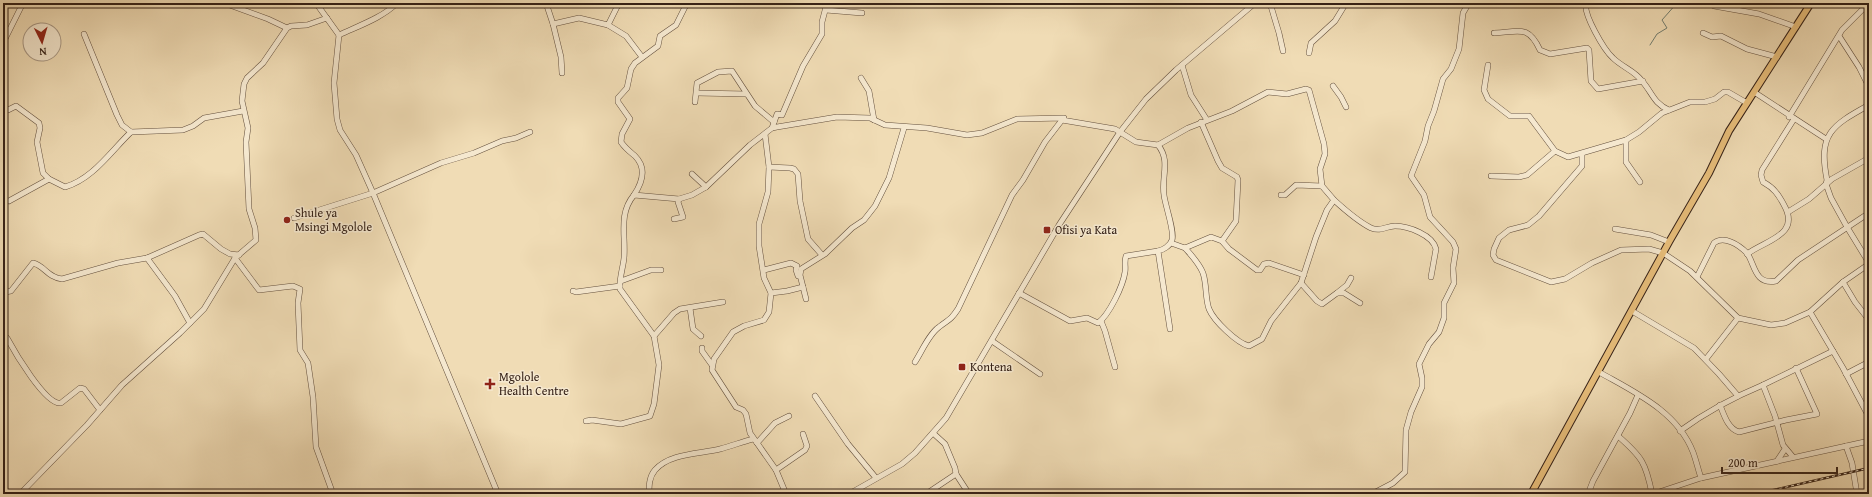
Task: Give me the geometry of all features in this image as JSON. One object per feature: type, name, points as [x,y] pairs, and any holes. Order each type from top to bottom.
[{"type":"main road","points":[[1531,494],[1669,242],[1709,173],[1729,131],[1811,3]]},
{"type":"street","points":[[3,43],[23,3]]},
{"type":"street","points":[[224,3],[268,19],[287,28]]},
{"type":"street","points":[[316,3],[336,28],[339,35],[334,83],[337,118],[340,130],[356,155],[373,192],[498,494]]},
{"type":"street","points":[[339,35],[375,18],[389,10],[396,3]]},
{"type":"street","points":[[546,3],[561,57],[562,73]]},
{"type":"street","points":[[608,25],[619,3]]},
{"type":"street","points":[[586,421],[599,420],[621,424],[652,415],[660,364],[654,336],[623,294],[620,283],[624,257],[623,222],[626,209],[642,180],[643,174],[639,161],[621,142],[622,134],[630,119],[618,99],[627,88],[633,66],[642,57],[658,46],[660,36],[676,25],[687,3]]},
{"type":"street","points":[[634,195],[679,199],[692,195],[706,187],[738,156],[772,128],[777,114],[782,115],[803,66],[822,34],[822,22],[827,3]]},
{"type":"street","points":[[848,494],[902,464],[915,453],[946,418],[992,342],[1059,225],[1120,132],[1146,99],[1182,65],[1255,3]]},
{"type":"street","points":[[1270,3],[1283,51]]},
{"type":"street","points":[[1310,53],[1311,43],[1335,21],[1346,3]]},
{"type":"street","points":[[1372,494],[1393,482],[1405,472],[1406,430],[1411,412],[1422,387],[1419,364],[1429,344],[1439,332],[1444,318],[1444,303],[1454,283],[1453,268],[1456,249],[1453,242],[1430,217],[1424,195],[1411,176],[1425,141],[1428,126],[1438,100],[1442,79],[1451,69],[1459,49],[1463,13],[1467,6],[1472,3]]},
{"type":"street","points":[[1586,3],[1586,8],[1594,30],[1612,58],[1643,81],[1655,101],[1669,110]]},
{"type":"street","points":[[1747,254],[1785,231],[1789,220],[1788,212],[1774,189],[1763,182],[1761,175],[1766,162],[1839,36],[1848,22],[1869,3]]},
{"type":"street","points":[[1714,6],[1759,14],[1796,27]]},
{"type":"street","points":[[826,10],[862,13]]},
{"type":"street","points":[[20,494],[100,410],[122,384],[204,309],[237,257],[256,240],[249,209],[246,156],[248,128],[242,101],[244,84],[247,78],[262,63],[287,28],[291,26],[307,25],[327,18]]},
{"type":"street","points":[[553,24],[579,18],[608,25],[626,36],[642,57]]},
{"type":"street","points":[[1494,33],[1517,31],[1528,32],[1535,39],[1540,50],[1550,54],[1586,48],[1589,50],[1590,55],[1591,81],[1598,89],[1643,81]]},
{"type":"street","points":[[1704,33],[1712,36],[1721,36],[1748,49],[1777,57]]},
{"type":"street","points":[[84,34],[117,115],[122,125],[131,132],[183,130],[193,126],[204,118],[243,111]]},
{"type":"street","points":[[1839,36],[1859,67],[1869,87]]},
{"type":"street","points":[[1182,65],[1191,95],[1204,121],[1218,161],[1222,168],[1237,177],[1238,180],[1236,221],[1222,241]]},
{"type":"street","points":[[1488,65],[1484,90],[1488,99],[1510,116],[1529,116],[1555,151],[1568,157],[1626,140],[1639,132],[1662,113],[1690,102],[1705,102],[1715,99],[1724,92],[1728,92],[1747,102]]},
{"type":"street","points":[[696,102],[698,83],[724,70],[734,72],[746,94],[760,111],[774,122]]},
{"type":"street","points":[[861,78],[869,91],[874,120]]},
{"type":"street","points":[[1332,86],[1341,97],[1346,107]]},
{"type":"street","points":[[772,128],[837,117],[870,118],[885,125],[904,128],[927,128],[954,133],[974,134],[1017,119],[1064,118],[1062,120],[1105,127],[1120,132],[1136,142],[1158,145],[1204,121],[1232,110],[1268,92],[1287,94],[1306,88],[1309,90],[1324,144],[1325,154],[1320,169],[1322,186],[1334,200],[1371,228],[1382,230],[1393,226],[1399,227],[1430,239],[1436,248],[1431,277]]},
{"type":"street","points":[[1754,92],[1826,139]]},
{"type":"street","points":[[697,93],[746,94]]},
{"type":"street","points":[[1582,154],[1582,166],[1539,216],[1528,225],[1508,230],[1499,238],[1493,255],[1496,260],[1551,282],[1565,279],[1592,263],[1621,250],[1649,249],[1663,253],[1697,277],[1738,318],[1771,325],[1785,323],[1810,312],[1843,282],[1869,264],[1831,198],[1826,184],[1827,180],[1824,150],[1826,139],[1836,125],[1869,105]]},
{"type":"street","points":[[3,110],[8,110],[16,106],[39,123],[40,128],[37,142],[43,173],[49,179],[66,187],[78,183],[88,176],[131,132]]},
{"type":"street","points":[[915,362],[939,326],[952,318],[958,309],[1012,195],[1062,120]]},
{"type":"street","points":[[806,299],[801,269],[822,255],[852,228],[864,220],[875,206],[889,178],[904,128]]},
{"type":"street","points":[[294,218],[373,192],[441,164],[530,132]]},
{"type":"street","points":[[765,134],[769,167],[768,192],[759,224],[759,246],[764,270],[764,278],[771,293],[769,312],[764,320],[744,326],[733,332],[714,359],[712,370],[736,407],[743,410],[746,414],[750,433],[776,470],[786,494]]},
{"type":"street","points":[[1626,140],[1626,162],[1640,182]]},
{"type":"street","points":[[1019,293],[1070,321],[1083,318],[1096,323],[1101,321],[1110,308],[1120,286],[1125,272],[1126,256],[1162,250],[1171,243],[1173,239],[1162,184],[1166,165],[1164,155],[1158,145]]},
{"type":"street","points":[[1491,176],[1520,177],[1527,175],[1555,151]]},
{"type":"street","points":[[1788,212],[1809,199],[1826,184],[1869,158]]},
{"type":"street","points":[[769,167],[790,168],[794,169],[798,174],[800,201],[808,239],[822,255]]},
{"type":"street","points":[[692,174],[706,187]]},
{"type":"street","points":[[9,201],[49,179]]},
{"type":"street","points":[[1281,195],[1285,194],[1296,184],[1322,186]]},
{"type":"street","points":[[674,219],[683,217],[678,202],[679,199]]},
{"type":"street","points":[[1171,243],[1185,248],[1195,259],[1203,273],[1211,313],[1232,336],[1249,346],[1262,339],[1271,321],[1301,282],[1316,237],[1327,210],[1334,200]]},
{"type":"street","points":[[1697,277],[1714,243],[1718,240],[1728,240],[1747,254],[1759,276],[1765,281],[1776,281],[1798,260],[1869,213]]},
{"type":"street","points":[[1615,229],[1651,235],[1669,242]]},
{"type":"street","points":[[3,290],[5,292],[11,291],[33,263],[54,278],[62,279],[118,263],[147,258],[203,234],[221,249],[237,257],[260,290],[293,286],[300,289],[298,303],[300,350],[308,363],[316,447],[333,494]]},
{"type":"street","points":[[1185,248],[1206,238],[1212,237],[1222,241],[1229,249],[1257,270],[1260,270],[1264,264],[1268,263],[1304,275]]},
{"type":"street","points":[[1158,251],[1170,329]]},
{"type":"street","points":[[147,258],[175,296],[190,323]]},
{"type":"street","points":[[764,270],[791,264],[797,266],[796,270],[798,276]]},
{"type":"street","points":[[573,291],[576,292],[620,283],[651,270],[661,270]]},
{"type":"street","points":[[1301,282],[1317,301],[1322,304],[1347,285],[1351,278]]},
{"type":"street","points":[[1843,282],[1855,302],[1868,316]]},
{"type":"street","points":[[771,293],[787,291],[803,286]]},
{"type":"street","points":[[1337,293],[1344,293],[1360,303]]},
{"type":"street","points":[[654,336],[674,313],[680,310],[723,302]]},
{"type":"street","points":[[690,308],[694,330],[700,336]]},
{"type":"street","points":[[1632,311],[1694,348],[1706,359],[1738,396]]},
{"type":"street","points":[[1810,312],[1869,417]]},
{"type":"street","points":[[1706,359],[1738,318]]},
{"type":"street","points":[[1101,321],[1116,367]]},
{"type":"street","points":[[7,338],[34,380],[53,401],[58,404],[61,403],[80,388],[84,388],[100,410]]},
{"type":"street","points":[[992,342],[1040,374]]},
{"type":"street","points":[[702,348],[702,351],[712,365]]},
{"type":"street","points":[[1680,431],[1720,405],[1833,351]]},
{"type":"street","points":[[1846,374],[1869,362]]},
{"type":"street","points":[[1720,405],[1730,426],[1734,431],[1739,432],[1817,414],[1796,368]]},
{"type":"street","points":[[1599,372],[1661,409],[1680,431],[1693,451],[1701,478]]},
{"type":"street","points":[[1763,384],[1778,422],[1783,445],[1793,457]]},
{"type":"street","points":[[1588,494],[1593,481],[1618,436],[1638,395]]},
{"type":"street","points":[[815,396],[848,444],[876,478]]},
{"type":"street","points":[[649,494],[651,477],[655,470],[665,463],[678,457],[755,441],[775,423],[789,416]]},
{"type":"street","points":[[933,433],[944,444],[955,468],[956,474],[970,494]]},
{"type":"street","points":[[776,470],[805,450],[807,446],[803,434]]},
{"type":"street","points":[[1618,436],[1644,464],[1647,469],[1653,494],[1701,478],[1869,441]]},
{"type":"street","points":[[1846,446],[1852,463],[1857,494]]},
{"type":"street","points":[[1777,461],[1785,449]]},
{"type":"street","points":[[926,494],[956,474]]},
{"type":"waterway","points":[[1650,45],[1657,34],[1667,28],[1662,20],[1677,3]]},
{"type":"railway","points":[[1756,494],[1869,468]]},
{"type":"place","name":"Shule ya Msingi Mgolole","points":[[287,220]]},
{"type":"place","name":"Ofisi ya Kata","points":[[1047,230]]},
{"type":"place","name":"Kontena","points":[[962,367]]},
{"type":"place","name":"Mgolole Health Centre","points":[[490,384]]}]
